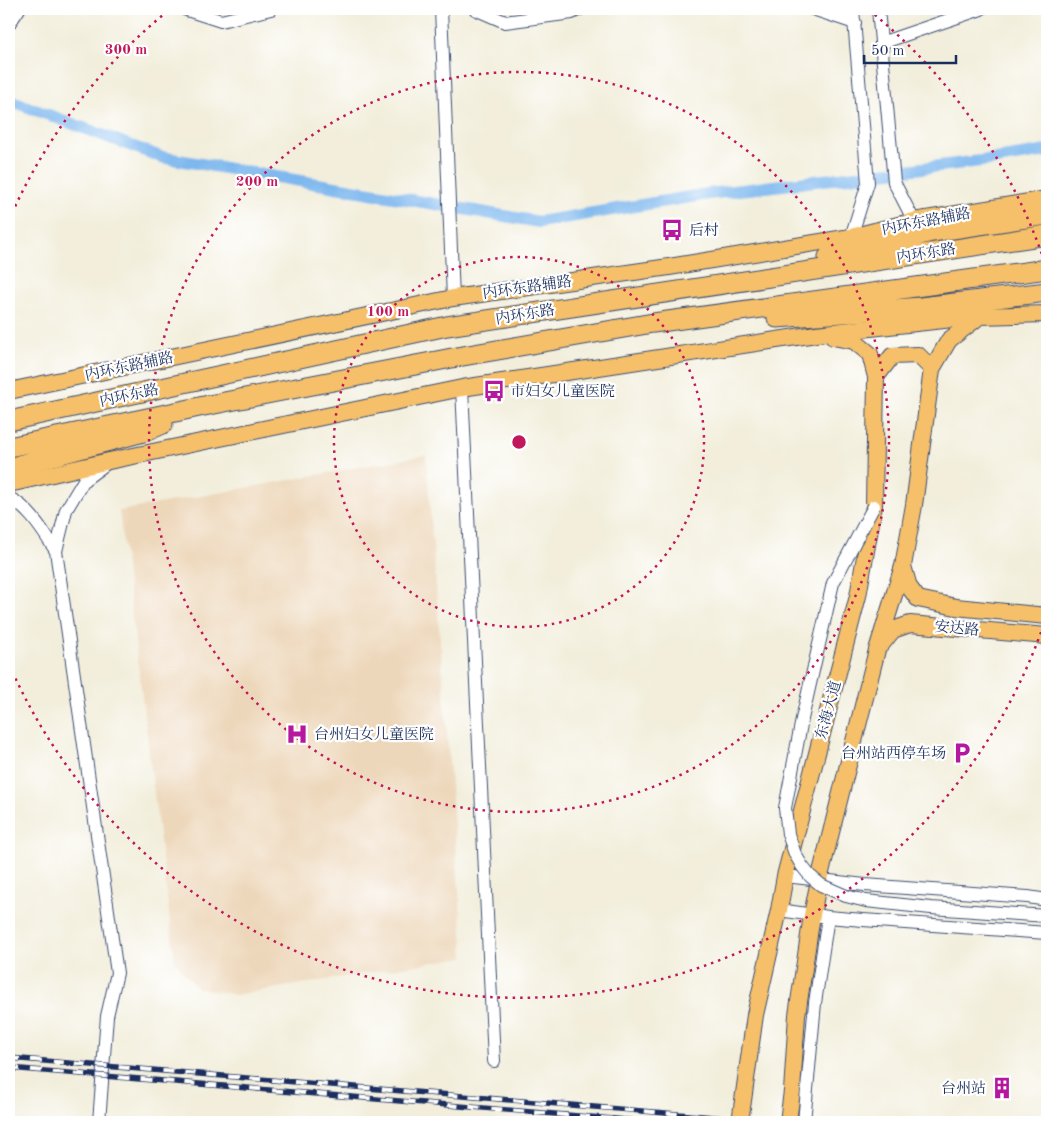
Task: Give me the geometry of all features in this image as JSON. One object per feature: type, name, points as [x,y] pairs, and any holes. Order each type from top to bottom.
[{"type":"highway","points":[[700,287],[932,232],[1047,215]]},
{"type":"highway","name":"内环东路","points":[[9,421],[447,326],[1047,235]]},
{"type":"highway","name":"内环东路","points":[[9,447],[204,406],[457,357],[654,323],[1047,269]]},
{"type":"highway","points":[[654,323],[769,319],[921,307],[1047,292]]},
{"type":"highway","points":[[9,410],[90,403]]},
{"type":"highway","points":[[9,469],[147,430],[204,406]]},
{"type":"main road","name":"内环东路辅路","points":[[9,391],[453,298],[669,267],[852,237],[914,221],[1047,199]]},
{"type":"main road","points":[[9,484],[109,461],[462,388],[816,334],[980,316],[1047,314]]},
{"type":"main road","points":[[788,1122],[797,1015],[820,916],[819,880],[876,650],[902,566],[914,505],[932,369],[949,340],[980,316]]},
{"type":"main road","name":"东海大道","points":[[740,1122],[756,1015],[785,876],[858,596],[874,506],[876,377],[870,354],[854,341],[816,334]]},
{"type":"main road","points":[[876,377],[892,356],[918,355],[932,369]]},
{"type":"main road","name":"安达路","points":[[902,566],[909,587],[918,599],[956,608],[1047,616]]},
{"type":"main road","name":"安达路","points":[[876,650],[893,630],[910,624],[1047,636]]},
{"type":"street","points":[[9,24],[20,9]]},
{"type":"street","points":[[184,9],[221,21],[271,9]]},
{"type":"street","points":[[440,9],[453,298]]},
{"type":"street","points":[[475,9],[505,22],[572,12],[580,9]]},
{"type":"street","points":[[813,9],[855,23]]},
{"type":"street","points":[[852,237],[868,183],[853,9]]},
{"type":"street","points":[[878,9],[894,182],[914,221]]},
{"type":"street","points":[[881,43],[981,9]]},
{"type":"street","points":[[462,388],[494,1061]]},
{"type":"street","points":[[99,1122],[107,1016],[117,973],[56,551],[66,510],[84,480],[109,461]]},
{"type":"street","points":[[9,498],[14,500],[35,520],[56,551]]},
{"type":"street","points":[[874,506],[833,583],[802,719],[785,808],[788,834],[795,854],[810,876],[821,885],[846,896],[866,901],[932,908],[1047,916]]},
{"type":"street","points":[[785,876],[865,886],[1028,897],[1047,900]]},
{"type":"street","points":[[778,910],[863,920],[1047,932]]},
{"type":"street","points":[[804,1122],[815,1003],[820,916]]},
{"type":"shaded area","name":"台州妇女儿童医院","points":[[426,455],[464,957],[236,995],[197,988],[175,962],[119,511]]},
{"type":"waterway","points":[[9,100],[161,157],[539,222],[708,194],[989,160],[1047,151]]},
{"type":"railway","points":[[9,1058],[772,1122]]},
{"type":"railway","points":[[9,1068],[649,1122]]},
{"type":"place","name":"后村","points":[[672,230]]},
{"type":"place","name":"市妇女儿童医院","points":[[494,391]]},
{"type":"place","name":"台州妇女儿童医院","points":[[297,734]]},
{"type":"place","name":"台州站西停车场","points":[[962,753]]},
{"type":"place","name":"台州站","points":[[1002,1088]]}]
